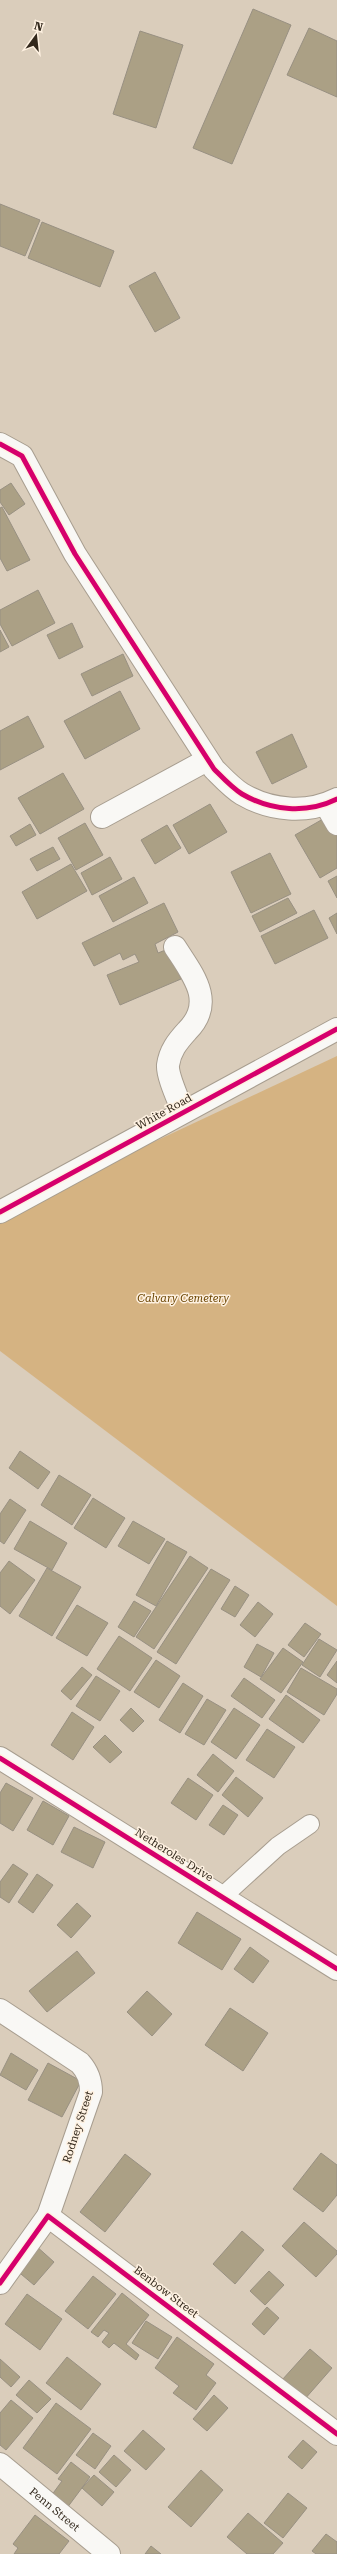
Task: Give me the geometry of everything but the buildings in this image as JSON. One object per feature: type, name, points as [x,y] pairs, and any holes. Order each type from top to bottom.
[{"type":"street","points":[[0,444],[22,456],[75,554],[214,769],[241,794],[265,804],[296,810],[331,802],[337,824]]},
{"type":"street","points":[[102,817],[207,760]]},
{"type":"street","points":[[175,947],[195,978],[201,1008],[198,1019],[170,1052],[168,1068],[183,1112]]},
{"type":"street","name":"White Road","points":[[0,1212],[337,1029]]},
{"type":"street","name":"Netheroles Drive","points":[[0,1758],[337,1969]]},
{"type":"street","name":"Rodney Street","points":[[0,2010],[80,2063],[87,2071],[91,2082],[91,2092],[48,2216]]},
{"type":"street","points":[[0,2283],[48,2216]]},
{"type":"street","name":"Benbow Street","points":[[48,2216],[337,2434]]},
{"type":"street","name":"Penn Street","points":[[0,2464],[109,2554]]},
{"type":"lane","points":[[222,1897],[278,1846],[310,1824]]},
{"type":"green space","name":"Calvary Cemetery","points":[[337,1056],[337,1606],[0,1351],[0,1214]]},
{"type":"cycle path","points":[[0,444],[22,456],[75,554],[214,769],[231,786],[242,794],[253,800],[277,807],[314,807],[337,799]]},
{"type":"cycle path","points":[[0,1212],[337,1029]]},
{"type":"cycle path","points":[[0,1758],[337,1969]]},
{"type":"cycle path","points":[[0,2283],[48,2216],[337,2434]]}]
